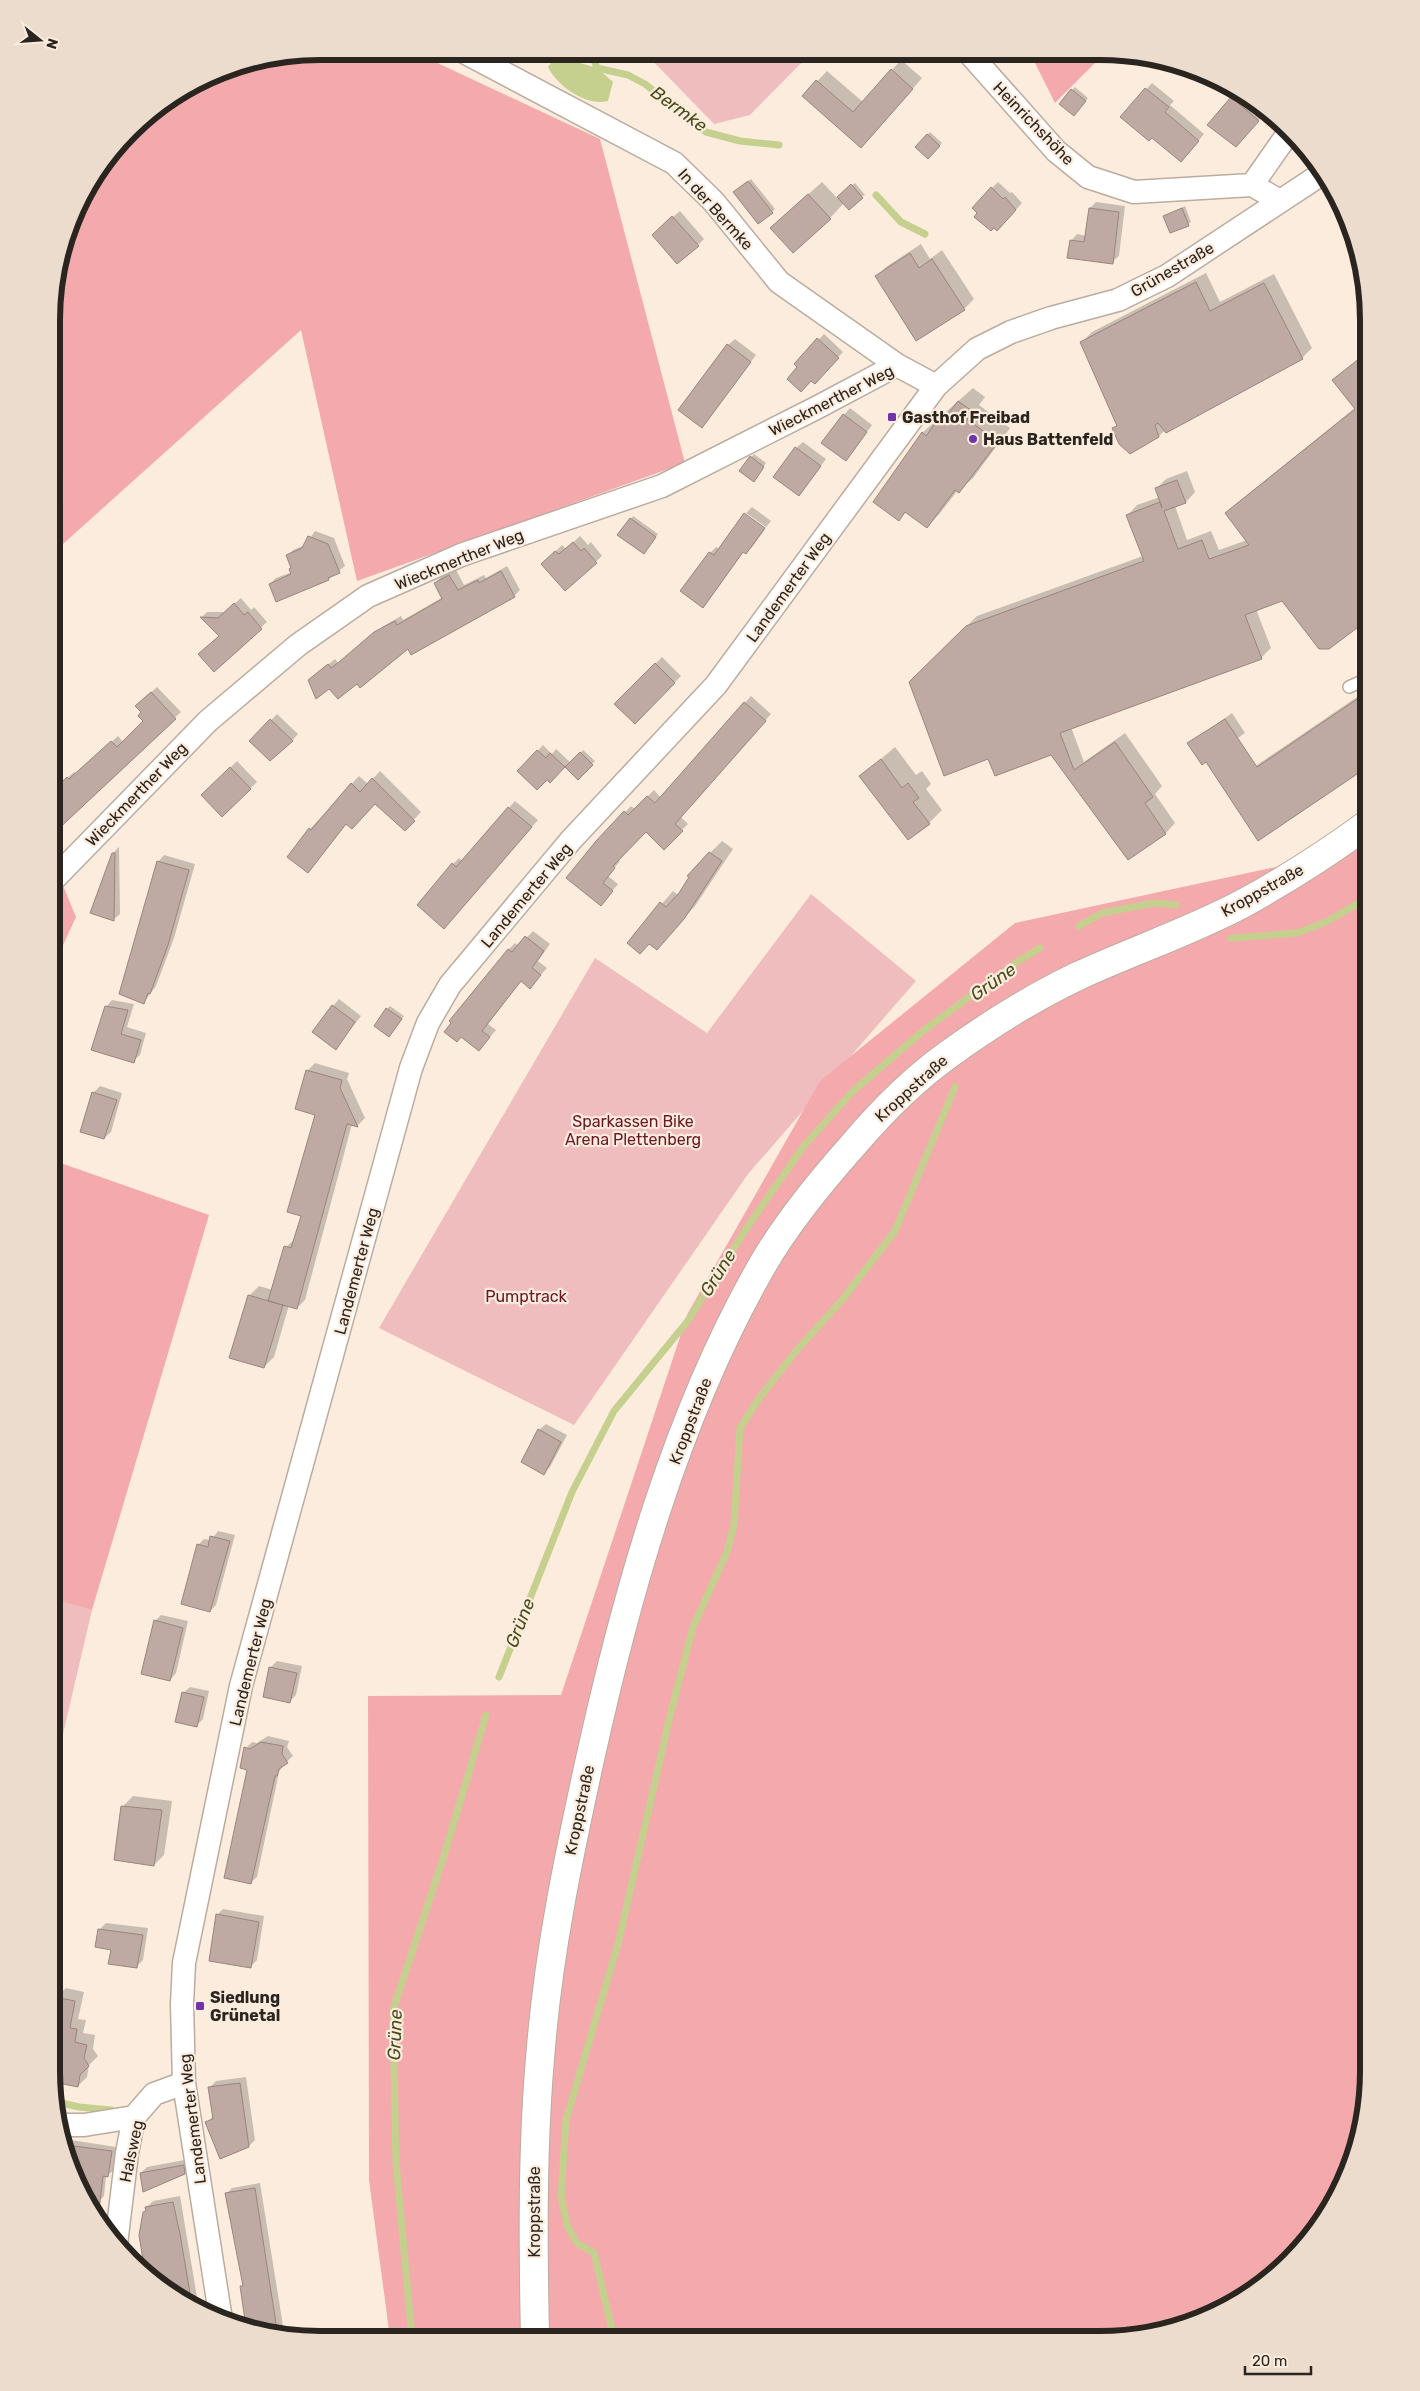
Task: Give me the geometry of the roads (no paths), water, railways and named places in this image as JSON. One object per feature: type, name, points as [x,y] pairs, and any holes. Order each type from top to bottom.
[{"type":"street","name":"In der Bermke","points":[[479,60],[674,163],[714,202],[780,282],[897,365]]},
{"type":"street","name":"Heinrichshöhe","points":[[975,60],[1056,151],[1088,176],[1134,192],[1252,185]]},
{"type":"street","points":[[1280,201],[1252,185],[1285,137]]},
{"type":"street","name":"Grünestraße","points":[[936,386],[977,349],[1027,326],[1118,300],[1166,276],[1317,177]]},
{"type":"street","name":"Wieckmerther Weg","points":[[60,873],[208,721],[298,645],[368,596],[461,555],[662,486],[897,365],[936,386]]},
{"type":"street","name":"Landemerter Weg","points":[[219,2310],[184,2083],[182,2004],[184,1963],[242,1686],[412,1068],[428,1024],[450,985],[571,840],[716,685],[936,386]]},
{"type":"street","name":"Kroppstraße","points":[[535,2331],[534,2160],[541,2045],[557,1919],[579,1812],[608,1677],[662,1496],[688,1422],[716,1355],[764,1261],[820,1182],[874,1120],[948,1055],[1012,1014],[1074,978],[1239,905],[1301,869],[1360,829]]},
{"type":"street","name":"Halsweg","points":[[117,2233],[127,2153],[134,2117],[154,2094],[184,2083]]},
{"type":"street","points":[[66,2125],[84,2126],[134,2117]]},
{"type":"lane","points":[[1349,687],[1360,682]]},
{"type":"waterway","name":"Bermke","points":[[594,60],[597,68],[628,75],[645,84],[706,132],[740,141],[779,145]]},
{"type":"waterway","name":"Bermke","points":[[876,195],[901,222],[925,234]]},
{"type":"waterway","name":"Grüne","points":[[1231,938],[1297,933],[1326,922],[1360,902]]},
{"type":"waterway","name":"Grüne","points":[[1079,926],[1102,913],[1154,903],[1176,905]]},
{"type":"waterway","name":"Grüne","points":[[499,1677],[572,1492],[614,1411],[687,1322],[748,1226],[803,1147],[852,1092],[923,1031],[1017,962],[1040,948]]},
{"type":"waterway","points":[[612,2331],[594,2253],[577,2243],[568,2228],[561,2197],[566,2120],[618,1944],[670,1716],[693,1627],[727,1552],[734,1525],[740,1428],[760,1397],[796,1351],[842,1300],[895,1231],[955,1087]]},
{"type":"waterway","name":"Grüne","points":[[411,2331],[396,2163],[393,2010],[443,1859],[486,1715]]},
{"type":"waterway","points":[[62,2103],[111,2110]]},
{"type":"place","name":"Gasthof Freibad","points":[[892,417]]},
{"type":"place","name":"Haus Battenfeld","points":[[973,439]]},
{"type":"place","name":"Siedlung Grünetal","points":[[200,2006]]},
{"type":"park label","name":"Sparkassen Bike Arena Plettenberg","points":[[633,1130]]},
{"type":"park label","name":"Pumptrack","points":[[526,1296]]}]
